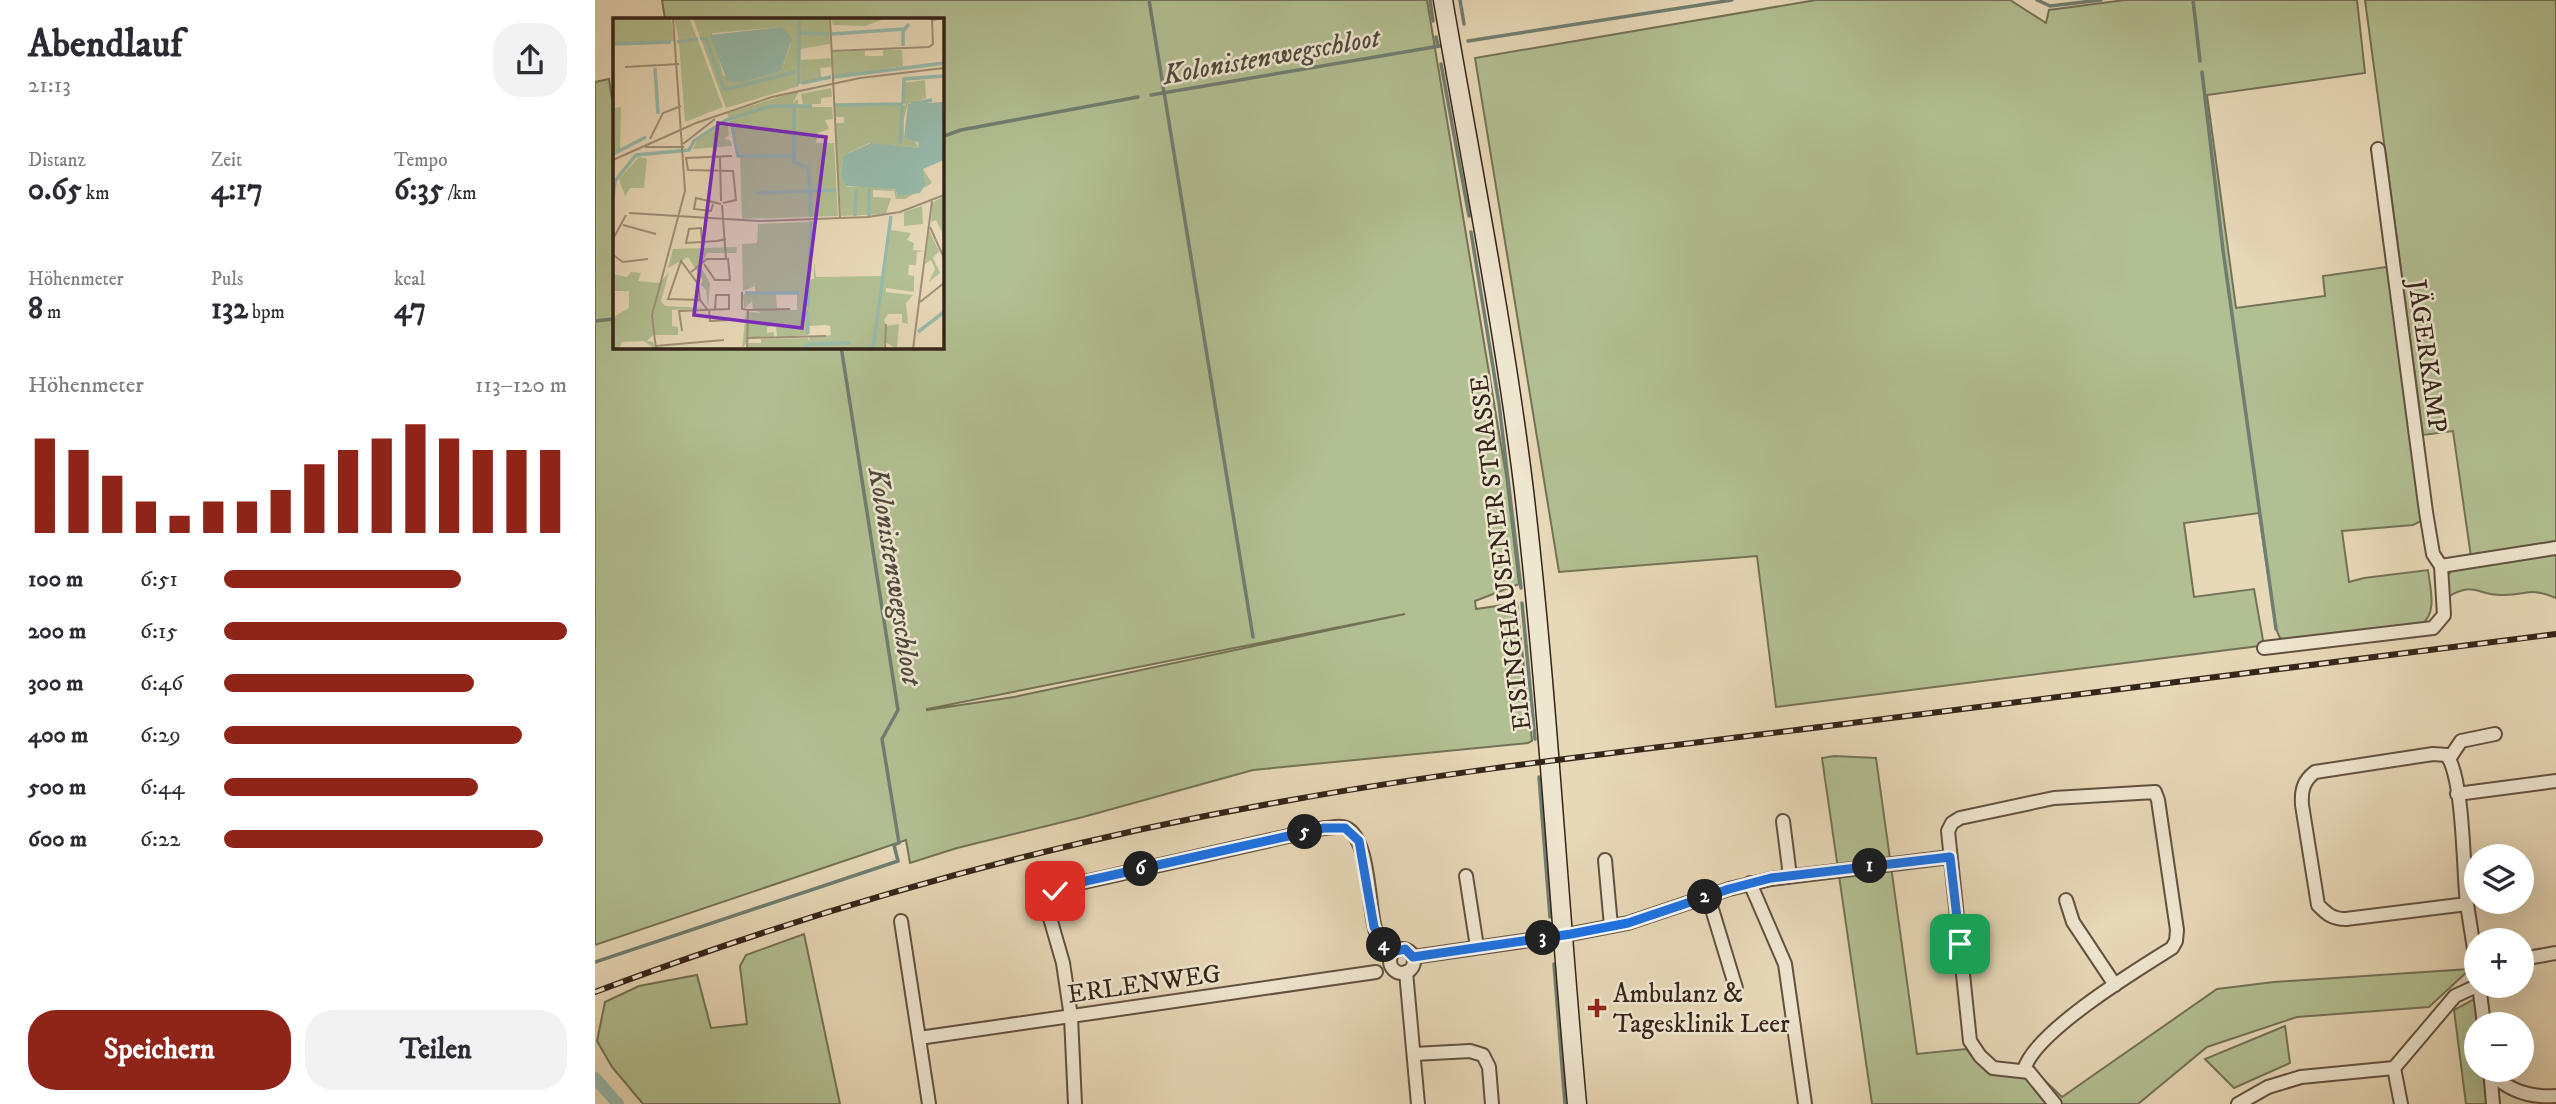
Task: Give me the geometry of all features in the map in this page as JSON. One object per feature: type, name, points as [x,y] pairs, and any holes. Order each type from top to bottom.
[{"type":"street","name":"EISINGHAUSENER STRASSE","points":[[1443,0],[1498,316],[1524,488],[1550,761],[1577,1104]]},
{"type":"street","name":"JÄGERKAMP","points":[[2264,648],[2433,628],[2444,615],[2441,566],[2433,554],[2426,512],[2378,149]]},
{"type":"street","points":[[2441,566],[2556,548]]},
{"type":"street","points":[[2448,757],[2461,741],[2495,734]]},
{"type":"street","points":[[2448,757],[2433,754],[2315,772],[2309,776],[2301,791],[2302,805],[2318,905],[2335,919],[2464,904]]},
{"type":"street","points":[[2448,757],[2458,794],[2464,867]]},
{"type":"street","points":[[2458,794],[2556,781]]},
{"type":"street","points":[[2024,1070],[2032,1053],[2051,1034],[2115,985],[2172,948],[2177,936],[2155,792],[2054,798],[1976,812],[1955,820],[1950,826],[1948,837],[1970,1041],[1980,1056],[1993,1068],[2003,1071],[2024,1070],[2035,1077],[2055,1104]]},
{"type":"street","points":[[1783,821],[1790,876]]},
{"type":"street","points":[[1075,1104],[1071,1017],[1063,963],[1048,916],[1051,897],[1057,889],[1324,828],[1345,828],[1359,841],[1374,927],[1383,943],[1393,952]]},
{"type":"street","points":[[1413,957],[1611,926],[1652,916],[1750,883],[1950,857]]},
{"type":"street","points":[[1605,860],[1611,926]]},
{"type":"street","points":[[1466,876],[1477,947]]},
{"type":"street","points":[[1750,883],[1784,964],[1805,1104]]},
{"type":"street","points":[[1708,896],[1736,988]]},
{"type":"street","points":[[2066,900],[2073,922],[2115,985]]},
{"type":"street","points":[[901,921],[929,1104]]},
{"type":"street","points":[[1393,952],[1405,949],[1413,957]]},
{"type":"street","points":[[1393,952],[1390,960],[1392,967],[1398,972],[1406,972],[1412,967],[1413,957]]},
{"type":"street","points":[[2534,956],[2556,953]]},
{"type":"street","name":"ERLENWEG","points":[[919,1038],[1376,972]]},
{"type":"street","points":[[1406,972],[1418,1104]]},
{"type":"street","points":[[2238,1104],[2268,1087],[2289,1080],[2394,1068],[2455,996],[2464,992]]},
{"type":"street","points":[[1415,1054],[1470,1051],[1483,1055],[1489,1067],[1492,1104]]},
{"type":"street","points":[[2394,1068],[2401,1104]]},
{"type":"street","points":[[2492,1082],[2493,1104]]},
{"type":"street","points":[[2502,1082],[2524,1094],[2538,1097],[2556,1096]]},
{"type":"green space","points":[[662,0],[1427,0],[1506,475],[1519,584],[1475,601],[1476,609],[1517,603],[1532,741],[1253,770],[1083,817],[957,848],[910,863],[906,840],[595,945],[595,82],[609,79],[612,99],[613,348],[943,348],[943,18],[665,18]],"holes":[[[1405,614],[1014,697],[927,709]]]},
{"type":"green space","points":[[1816,0],[2010,0],[2046,23],[2049,10],[2125,0],[2357,0],[2365,73],[2207,95],[2236,308],[2325,296],[2323,276],[2386,267],[2391,272],[2421,521],[2413,525],[2342,531],[2349,582],[2428,570],[2431,607],[2430,614],[2421,625],[2287,640],[2280,638],[2276,629],[2259,513],[2184,523],[2194,597],[2254,589],[2263,640],[2259,646],[1776,707],[1757,556],[1559,572],[1475,58]]},
{"type":"green space","points":[[2365,0],[2556,0],[2556,543],[2471,557],[2453,431],[2423,435]]},
{"type":"green space","points":[[2556,553],[2556,598],[2539,593],[2501,595],[2469,589],[2448,597],[2446,581],[2455,569]]},
{"type":"green space","points":[[1822,758],[1876,758],[1917,1054],[1966,1049],[1988,1073],[2020,1076],[2037,1073],[2062,1097],[2217,989],[2274,982],[2464,969],[2464,975],[2429,1007],[2297,1017],[2207,1047],[2138,1104],[1872,1104]]},
{"type":"green space","points":[[804,934],[840,1104],[643,1104],[612,1067],[597,1041],[605,1002],[639,986],[697,975],[711,1028],[747,1024],[740,966],[746,955]]},
{"type":"green space","points":[[2476,998],[2478,1012],[2464,1012],[2464,1082],[2485,1082],[2488,1104],[2466,1104],[2454,1010]]},
{"type":"green space","points":[[2285,1026],[2290,1063],[2234,1088],[2205,1059]]},
{"type":"waterway","points":[[1149,0],[1253,637]]},
{"type":"waterway","points":[[1430,0],[1433,21]]},
{"type":"waterway","points":[[1460,0],[1464,24]]},
{"type":"waterway","name":"Kolonistenwegschloot","points":[[1468,41],[1732,0]]},
{"type":"waterway","name":"Kolonistenwegschloot","points":[[2037,0],[2050,6],[2101,0]]},
{"type":"waterway","points":[[2193,0],[2200,61]]},
{"type":"waterway","points":[[1436,37],[1438,46]]},
{"type":"waterway","name":"Kolonistenwegschloot","points":[[1151,95],[1440,46]]},
{"type":"waterway","points":[[1441,64],[1469,216]]},
{"type":"waterway","points":[[2202,72],[2223,250],[2276,629]]},
{"type":"waterway","name":"Kolonistenwegschloot","points":[[943,136],[961,130],[1138,97]]},
{"type":"waterway","points":[[1471,232],[1499,404],[1521,588]]},
{"type":"waterway","name":"Kolonistenwegschloot","points":[[595,321],[613,319]]},
{"type":"waterway","name":"Kolonistenwegschloot","points":[[595,962],[898,861],[894,845],[899,843],[882,739],[898,710],[841,348]]},
{"type":"waterway","points":[[1522,603],[1535,739]]},
{"type":"waterway","points":[[1539,777],[1550,917]]},
{"type":"waterway","points":[[1554,964],[1565,1104]]},
{"type":"waterway","points":[[595,1078],[618,1104]]},
{"type":"railway","points":[[595,992],[766,932],[939,880],[1114,835],[1291,800],[1559,760],[2556,634]]},
{"type":"place","name":"Ambulanz & Tagesklinik Leer","points":[[1597,1008]]},
{"type":"route","points":[[1055,891],[1068,885],[1324,828],[1340,827],[1355,835],[1359,841],[1374,927],[1379,938],[1393,952],[1405,949],[1413,957],[1628,923],[1729,889],[1771,878],[1950,857],[1960,944]]}]
